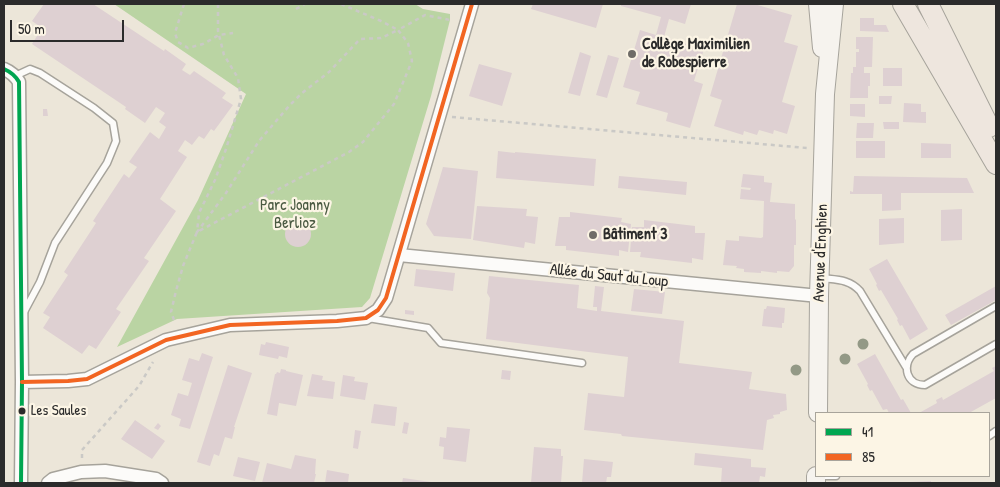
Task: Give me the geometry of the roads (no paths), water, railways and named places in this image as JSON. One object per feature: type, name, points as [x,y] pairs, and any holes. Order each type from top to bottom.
[{"type":"main road","name":"Avenue d'Enghien","points":[[818,4],[826,94]]},
{"type":"main road","name":"Avenue d'Enghien","points":[[818,412],[826,94],[834,4]]},
{"type":"main road","points":[[903,4],[996,164]]},
{"type":"main road","points":[[928,4],[996,142]]},
{"type":"street","points":[[22,382],[68,382],[87,379],[166,340],[230,325],[337,321],[366,318],[378,310],[386,298],[399,256],[472,4]]},
{"type":"street","points":[[9,72],[19,82],[22,382],[21,483]]},
{"type":"street","name":"Allée du Saut du Loup","points":[[399,256],[820,296]]},
{"type":"street","points":[[48,483],[53,479],[81,472],[105,471],[156,479],[162,483]]},
{"type":"lane","points":[[9,72],[30,70],[40,73],[94,108],[113,123],[116,142],[107,163],[55,243],[40,282],[21,317]]},
{"type":"lane","points":[[820,278],[848,282],[860,291],[906,367],[907,373],[913,382],[919,385],[924,385],[996,344]]},
{"type":"lane","points":[[906,367],[913,354],[996,306]]},
{"type":"lane","points":[[366,318],[428,328],[441,343],[582,363]]},
{"type":"place","name":"Collège Maximilien de Robespierre","points":[[632,54]]},
{"type":"place","name":"Bâtiment 3","points":[[593,235]]},
{"type":"place","name":"Les Saules","points":[[22,411]]},
{"type":"park label","name":"Parc Joanny Berlioz","points":[[295,215]]}]
